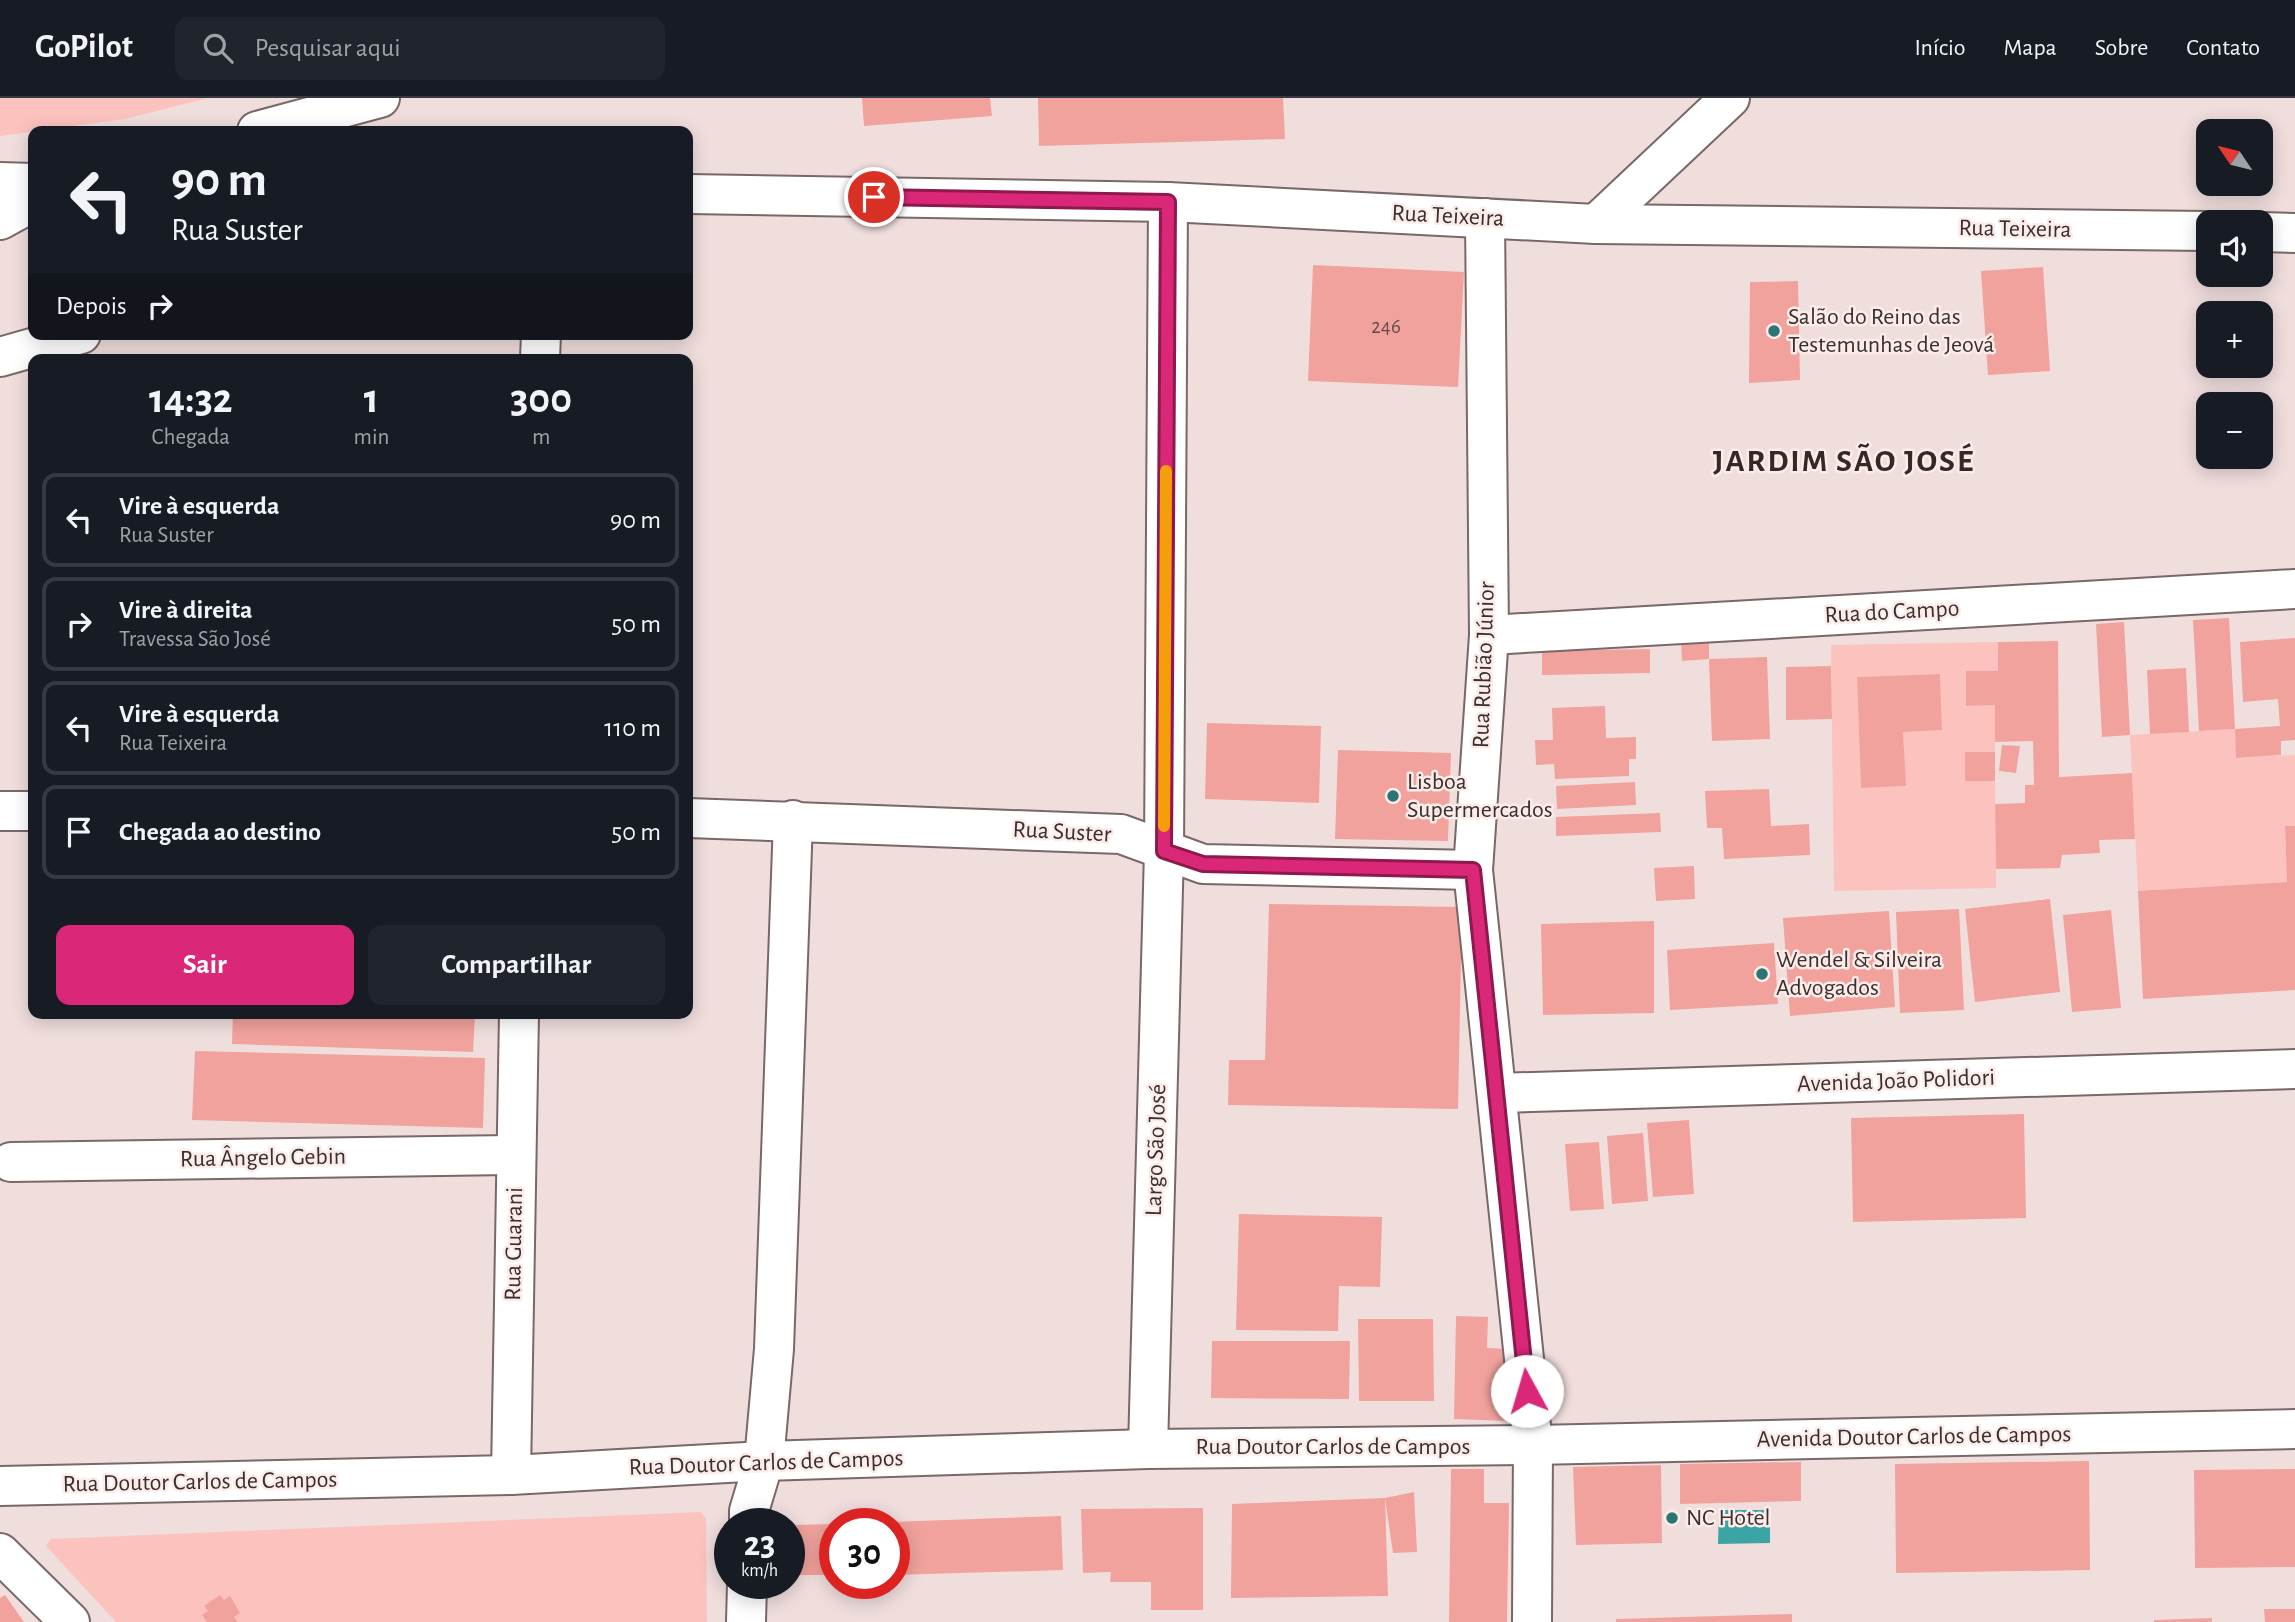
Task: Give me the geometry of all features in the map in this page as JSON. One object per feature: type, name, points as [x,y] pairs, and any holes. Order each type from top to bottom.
[{"type":"street","points":[[276,126],[380,98]]},
{"type":"street","points":[[1596,224],[1730,98]]},
{"type":"street","points":[[0,182],[28,183]]},
{"type":"street","name":"Rua Teixeira","points":[[693,194],[1168,202],[1596,224],[2196,232]]},
{"type":"street","name":"Largo São José","points":[[1148,1449],[1164,851],[1168,202]]},
{"type":"street","points":[[0,220],[28,205]]},
{"type":"street","name":"Rua Rubião Júnior","points":[[1485,218],[1489,635],[1473,870],[1533,1445],[1532,1622]]},
{"type":"street","points":[[2273,232],[2295,233]]},
{"type":"street","points":[[0,357],[60,340]]},
{"type":"street","name":"Rua do Campo","points":[[1489,635],[2295,589]]},
{"type":"street","points":[[0,811],[28,811]]},
{"type":"street","name":"Rua Suster","points":[[693,818],[1121,834],[1203,864],[1473,870]]},
{"type":"street","points":[[750,1508],[764,1461],[774,1349],[793,820]]},
{"type":"street","name":"Rua Guarani","points":[[511,1475],[519,1019]]},
{"type":"street","name":"Avenida João Polidori","points":[[1497,1093],[2295,1069]]},
{"type":"street","name":"Rua Ângelo Gebin","points":[[10,1162],[515,1154]]},
{"type":"street","name":"Avenida Doutor Carlos de Campos","points":[[1533,1445],[2295,1429]]},
{"type":"street","name":"Rua Doutor Carlos de Campos","points":[[0,1486],[511,1475],[764,1461],[1148,1449],[1533,1445]]},
{"type":"street","points":[[0,1553],[70,1622]]},
{"type":"street","points":[[746,1622],[747,1599]]},
{"type":"shaded area","points":[[0,98],[208,98],[125,119],[74,126],[28,126],[28,132],[0,136]]},
{"type":"shaded area","points":[[1998,642],[1998,671],[1966,671],[1966,706],[1995,705],[1995,752],[1965,753],[1966,781],[1995,781],[1996,888],[1834,891],[1831,645]],"holes":[[[1940,674],[1942,730],[1903,732],[1905,786],[1861,788],[1857,677]]]},
{"type":"shaded area","points":[[2235,729],[2237,758],[2295,755],[2295,826],[2285,827],[2287,882],[2138,891],[2130,735]]},
{"type":"shaded area","points":[[701,1512],[706,1519],[707,1622],[116,1622],[46,1546],[51,1539]]},
{"type":"water","points":[[1719,1510],[1770,1510],[1770,1543],[1718,1544]]},
{"type":"building","points":[[862,98],[990,98],[992,116],[864,126]]},
{"type":"building","points":[[1038,98],[1283,98],[1285,139],[1039,146]]},
{"type":"building","points":[[1313,265],[1464,272],[1458,387],[1308,381]]},
{"type":"building","points":[[2043,267],[2050,371],[1988,375],[1981,271]]},
{"type":"building","name":"Salão do Reino das Testemunhas de Jeová","points":[[1798,281],[1800,380],[1749,383],[1750,282]]},
{"type":"building","points":[[2229,618],[2235,729],[2199,731],[2193,620]]},
{"type":"building","points":[[2124,622],[2130,735],[2102,737],[2096,624]]},
{"type":"building","points":[[2295,638],[2295,740],[2281,741],[2281,755],[2236,758],[2235,729],[2280,726],[2278,699],[2243,702],[2240,642]]},
{"type":"building","points":[[2058,641],[2059,777],[2132,773],[2135,839],[2099,840],[2100,853],[2062,855],[2060,868],[1996,869],[1995,804],[2025,803],[2025,785],[2034,785],[2033,741],[1995,742],[1995,705],[1966,706],[1966,671],[1998,671],[1998,642]]},
{"type":"building","points":[[1709,643],[1709,659],[1682,661],[1681,644]]},
{"type":"building","points":[[1650,649],[1650,673],[1542,675],[1542,651]]},
{"type":"building","points":[[1767,657],[1770,739],[1712,741],[1709,659]]},
{"type":"building","points":[[1831,666],[1832,719],[1786,720],[1786,667]]},
{"type":"building","points":[[2186,668],[2189,732],[2150,734],[2147,670]]},
{"type":"building","points":[[1940,674],[1942,730],[1903,732],[1906,786],[1861,788],[1857,677]]},
{"type":"building","points":[[1605,706],[1606,738],[1636,737],[1636,759],[1629,759],[1629,776],[1555,779],[1554,764],[1536,765],[1535,740],[1553,740],[1552,708]]},
{"type":"building","points":[[1207,723],[1321,726],[1319,803],[1205,799]]},
{"type":"building","points":[[2002,745],[2020,746],[2016,773],[1999,771]]},
{"type":"building","name":"Lisboa Supermercados","points":[[1338,750],[1451,753],[1448,841],[1335,839]]},
{"type":"building","points":[[1965,752],[1995,752],[1995,781],[1965,781]]},
{"type":"building","points":[[1635,782],[1636,805],[1557,809],[1556,786]]},
{"type":"building","points":[[1769,789],[1771,826],[1809,824],[1810,855],[1724,859],[1722,828],[1707,828],[1705,791]]},
{"type":"building","points":[[1660,813],[1661,832],[1556,836],[1556,817]]},
{"type":"building","points":[[2285,826],[2295,826],[2295,990],[2143,999],[2138,891],[2287,882]]},
{"type":"building","points":[[1694,866],[1695,899],[1656,901],[1654,868]]},
{"type":"building","points":[[2050,899],[2060,992],[1975,1002],[1965,909]]},
{"type":"building","points":[[1269,904],[1462,907],[1458,1109],[1228,1105],[1229,1060],[1265,1060]]},
{"type":"building","points":[[1959,909],[1964,1010],[1900,1013],[1896,912]]},
{"type":"building","points":[[2111,910],[2121,1008],[2072,1012],[2063,915]]},
{"type":"building","points":[[1889,911],[1895,1007],[1790,1016],[1783,918]]},
{"type":"building","points":[[1654,921],[1654,1013],[1543,1015],[1541,924]]},
{"type":"building","points":[[1774,943],[1778,1004],[1670,1010],[1667,950]]},
{"type":"building","points":[[233,1019],[475,1019],[473,1052],[232,1044]]},
{"type":"building","points":[[195,1051],[485,1058],[483,1128],[192,1120]]},
{"type":"building","points":[[2024,1114],[2026,1218],[1853,1222],[1851,1118]]},
{"type":"building","points":[[1689,1120],[1694,1194],[1653,1197],[1647,1123]]},
{"type":"building","points":[[1643,1133],[1648,1201],[1612,1204],[1607,1136]]},
{"type":"building","points":[[1599,1142],[1604,1209],[1570,1211],[1565,1144]]},
{"type":"building","points":[[1239,1214],[1382,1217],[1380,1287],[1339,1286],[1338,1331],[1236,1330]]},
{"type":"building","points":[[1456,1316],[1488,1317],[1487,1348],[1509,1349],[1508,1421],[1454,1419]]},
{"type":"building","points":[[1358,1319],[1433,1319],[1434,1401],[1359,1401]]},
{"type":"building","points":[[1212,1341],[1350,1341],[1349,1399],[1211,1398]]},
{"type":"building","points":[[2089,1461],[2090,1570],[1896,1573],[1895,1464]]},
{"type":"building","points":[[1801,1462],[1801,1501],[1680,1504],[1680,1464]]},
{"type":"building","points":[[1661,1465],[1662,1543],[1576,1545],[1573,1467]]},
{"type":"building","points":[[1451,1469],[1484,1469],[1484,1503],[1509,1503],[1507,1622],[1449,1622]]},
{"type":"building","points":[[2295,1469],[2295,1567],[2195,1568],[2194,1470]]},
{"type":"building","points":[[1414,1492],[1417,1552],[1393,1553],[1385,1498]]},
{"type":"building","points":[[1385,1498],[1388,1596],[1231,1598],[1232,1504]]},
{"type":"building","points":[[1203,1508],[1203,1610],[1151,1610],[1151,1582],[1110,1582],[1111,1572],[1083,1573],[1081,1509]]},
{"type":"building","points":[[1061,1516],[1063,1570],[910,1575],[910,1521]]},
{"type":"building","points":[[819,1524],[819,1575],[805,1575],[805,1525]]},
{"type":"building","points":[[5,1595],[24,1622],[0,1622],[0,1598]]},
{"type":"building","points":[[220,1595],[224,1600],[230,1596],[240,1613],[234,1617],[238,1622],[207,1622],[202,1615],[208,1611],[204,1606]]},
{"type":"building","points":[[2264,1609],[2295,1609],[2295,1622],[2265,1622]]},
{"type":"building","points":[[1792,1614],[1792,1622],[1616,1622],[1616,1619]]},
{"type":"building","points":[[2212,1618],[2212,1622],[2154,1622],[2154,1620]]},
{"type":"slow traffic","points":[[1164,826],[1166,471]]},
{"type":"place","name":"Salão do Reino das Testemunhas de Jeová","points":[[1774,331]]},
{"type":"place","name":"Lisboa Supermercados","points":[[1393,796]]},
{"type":"place","name":"Wendel & Silveira Advogados","points":[[1762,974]]},
{"type":"place","name":"NC Hotel","points":[[1672,1518]]},
{"type":"district","name":"JARDIM SÃO JOSÉ","points":[[1844,461]]},
{"type":"route","points":[[874,197],[1168,202],[1164,851],[1203,864],[1473,870],[1527,1391]]}]
